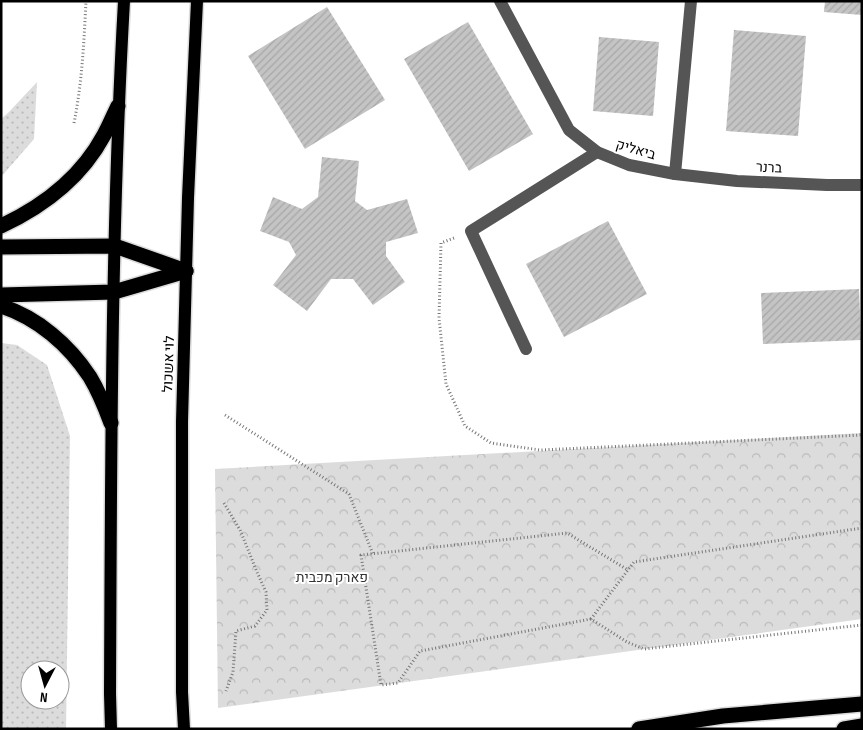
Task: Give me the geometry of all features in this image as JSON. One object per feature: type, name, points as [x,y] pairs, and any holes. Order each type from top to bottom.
[{"type":"highway","points":[[1,226],[46,200],[76,174],[104,135],[118,106]]},
{"type":"highway","points":[[1,246],[115,246],[186,271]]},
{"type":"highway","points":[[1,295],[114,292],[186,271]]},
{"type":"highway","points":[[1,306],[17,312],[40,325],[57,338],[76,358],[102,400],[111,423]]},
{"type":"highway","points":[[639,729],[723,716],[862,704]]},
{"type":"highway","points":[[844,729],[862,726]]},
{"type":"main road","points":[[111,729],[111,423],[118,106],[124,1]]},
{"type":"main road","name":"לוי אשכול","points":[[184,729],[182,692],[182,430],[186,271],[197,1]]},
{"type":"street","name":"ביאליק","points":[[500,1],[569,130],[597,152],[629,165],[675,174],[691,1]]},
{"type":"street","points":[[526,349],[471,231],[597,152]]},
{"type":"street","name":"ברנר","points":[[675,174],[736,181],[862,185]]},
{"type":"path","points":[[74,123],[83,58],[86,1]]},
{"type":"path","points":[[471,231],[441,243],[439,318],[446,384],[465,426],[492,443],[540,450],[862,435]]},
{"type":"path","points":[[225,415],[349,494],[373,554]]},
{"type":"path","points":[[224,503],[240,530],[266,592],[267,610],[256,626],[236,631],[233,672],[226,691]]},
{"type":"path","points":[[628,570],[567,533],[361,556],[381,685],[398,683],[420,651],[591,619],[628,570],[634,562],[862,528]]},
{"type":"path","points":[[591,619],[627,642],[644,649],[862,625]]},
{"type":"green space","points":[[37,82],[34,139],[1,177],[1,119]]},
{"type":"green space","points":[[1,343],[17,345],[47,365],[70,436],[67,660],[20,660],[20,710],[66,710],[66,729],[1,729]]},
{"type":"green space","name":"פארק מכבית","points":[[862,433],[862,619],[218,708],[215,469]]},
{"type":"building","points":[[825,1],[862,1],[862,15],[824,12]]},
{"type":"building","points":[[327,7],[385,100],[305,149],[248,56]]},
{"type":"building","points":[[468,22],[533,134],[469,171],[404,59]]},
{"type":"building","points":[[734,30],[806,36],[798,136],[726,131]]},
{"type":"building","points":[[599,37],[659,42],[653,116],[593,111]]},
{"type":"building","points":[[322,157],[359,161],[355,201],[367,210],[407,199],[418,233],[386,242],[386,256],[405,282],[373,305],[353,279],[331,279],[307,311],[273,285],[296,255],[289,242],[260,231],[273,197],[302,209],[318,197]]},
{"type":"building","points":[[608,221],[647,294],[564,337],[526,264]]},
{"type":"building","points":[[859,289],[861,340],[763,344],[761,293]]}]
